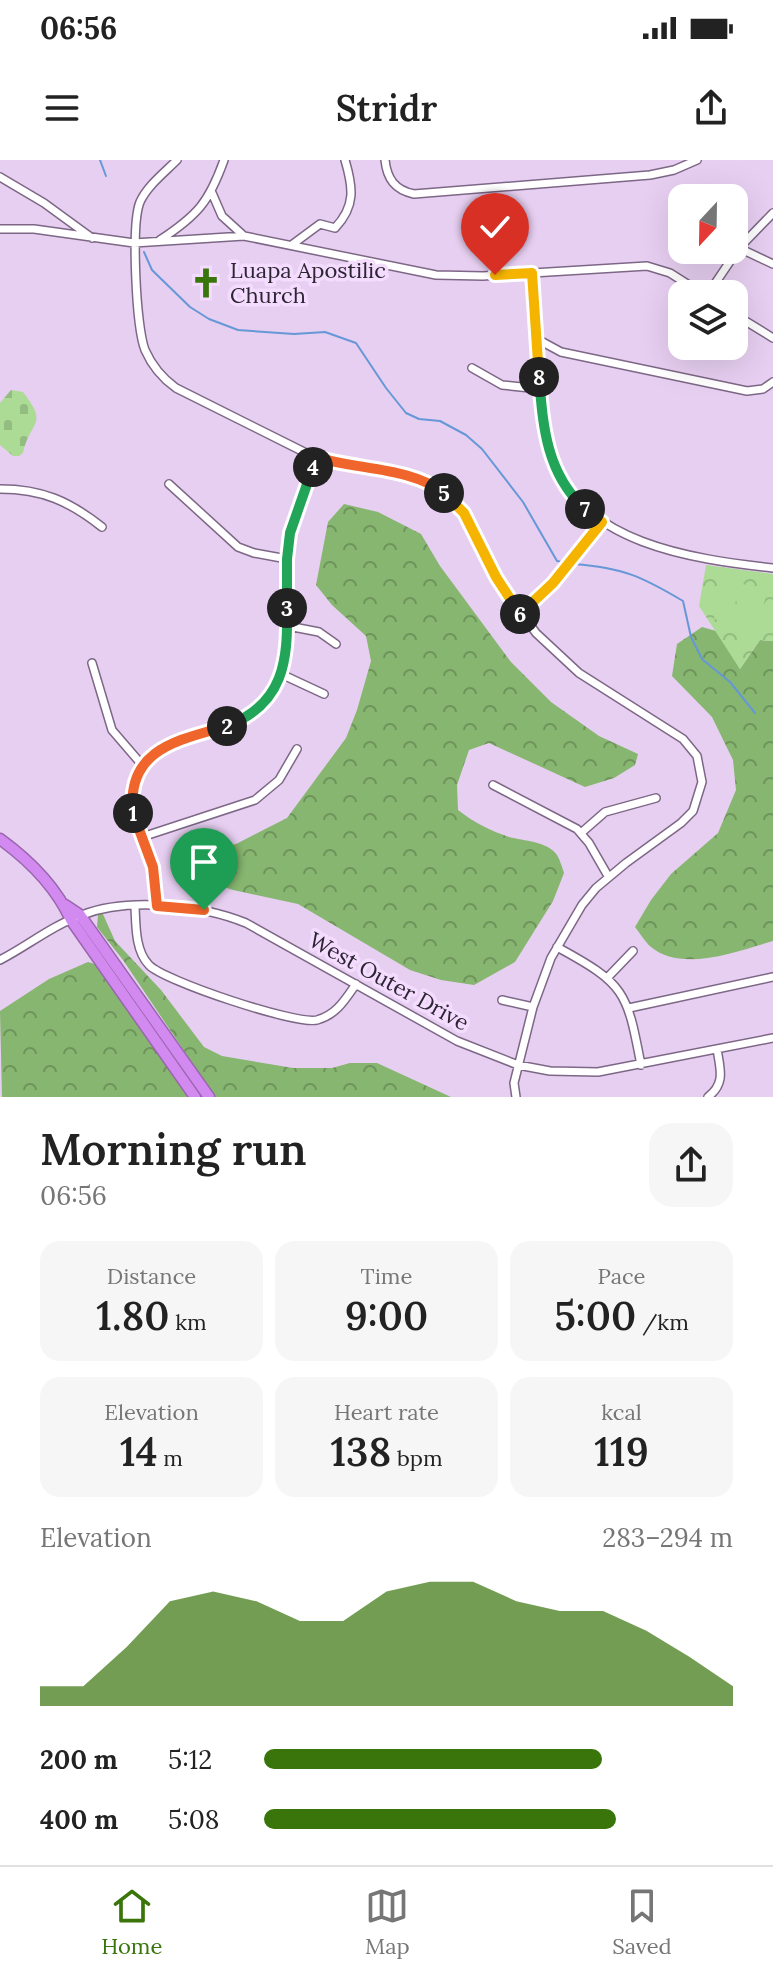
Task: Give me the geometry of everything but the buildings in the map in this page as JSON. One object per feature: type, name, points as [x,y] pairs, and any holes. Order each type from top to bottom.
[{"type":"highway","points":[[0,839],[45,879],[209,1097]]},
{"type":"highway","points":[[75,918],[195,1097]]},
{"type":"street","points":[[177,160],[141,199],[135,220],[142,341],[156,370],[176,388],[316,457],[354,467],[408,474],[437,487],[464,513],[496,577],[520,614],[551,648],[579,673],[683,739],[697,756],[702,782],[693,811],[608,876],[582,905],[557,947],[533,1007],[514,1083],[516,1097]]},
{"type":"street","points":[[158,241],[187,221],[212,193],[224,160]]},
{"type":"street","points":[[293,244],[320,224],[335,228],[345,217],[353,196],[345,160]]},
{"type":"street","points":[[385,160],[387,176],[393,184],[402,191],[414,194],[650,175],[674,170],[697,160]]},
{"type":"street","points":[[0,177],[44,203],[94,239]]},
{"type":"street","points":[[212,193],[222,216],[244,236]]},
{"type":"street","points":[[748,239],[773,213]]},
{"type":"street","points":[[0,229],[34,229],[134,243],[244,236],[436,275],[647,266],[682,280]]},
{"type":"street","points":[[748,252],[773,264]]},
{"type":"street","points":[[532,273],[543,431],[558,473],[577,501],[602,522],[628,536],[712,560],[773,568]]},
{"type":"street","points":[[748,323],[773,338]]},
{"type":"street","points":[[537,339],[570,356],[722,387],[752,391],[763,389],[773,382]]},
{"type":"street","points":[[472,368],[502,385],[540,389]]},
{"type":"street","points":[[157,906],[153,867],[134,816],[132,799],[135,783],[143,766],[167,744],[230,725],[253,712],[270,695],[281,674],[288,650],[287,559],[295,515],[316,457]]},
{"type":"street","points":[[169,484],[238,547],[287,559]]},
{"type":"street","points":[[0,489],[45,493],[102,527]]},
{"type":"street","points":[[520,614],[553,583],[602,522]]},
{"type":"street","points":[[288,626],[319,632],[336,644]]},
{"type":"street","points":[[92,663],[112,730],[143,766]]},
{"type":"street","points":[[281,674],[324,694]]},
{"type":"street","points":[[142,837],[255,800],[279,780],[297,749]]},
{"type":"street","points":[[493,785],[581,833],[608,876]]},
{"type":"street","points":[[581,833],[605,812],[656,798]]},
{"type":"street","points":[[135,907],[140,947],[145,960],[159,974],[192,986],[307,1021],[328,1016],[336,1010],[356,984]]},
{"type":"street","name":"West Outer Drive","points":[[0,960],[75,918],[135,907],[192,908],[238,920],[463,1043],[518,1065],[579,1073],[641,1065],[773,1038]]},
{"type":"street","points":[[557,947],[608,977],[629,1008],[641,1065]]},
{"type":"street","points":[[608,977],[633,951]]},
{"type":"street","points":[[629,1008],[773,977]]},
{"type":"street","points":[[502,1000],[533,1007]]},
{"type":"street","points":[[708,1097],[721,1081],[717,1049]]},
{"type":"green space","points":[[11,390],[23,392],[37,417],[19,456],[13,456],[0,445],[0,403]]},
{"type":"green space","points":[[344,504],[378,512],[421,534],[440,566],[511,662],[551,702],[599,736],[638,754],[635,765],[614,778],[585,787],[489,743],[469,750],[457,785],[458,810],[496,832],[553,850],[564,873],[553,901],[515,962],[474,985],[441,980],[410,970],[298,904],[212,883],[206,868],[212,849],[236,844],[287,818],[346,738],[357,710],[371,661],[366,636],[332,605],[316,585],[328,522]]},
{"type":"green space","points":[[706,565],[773,574],[773,641],[760,640],[740,669],[699,606]]},
{"type":"green space","points":[[721,580],[739,583],[732,622],[714,619]]},
{"type":"green space","points":[[741,584],[767,588],[760,628],[734,624]]},
{"type":"green space","points":[[702,627],[716,631],[740,669],[760,640],[773,641],[773,941],[710,958],[694,959],[664,955],[651,947],[635,927],[671,874],[718,833],[736,790],[733,760],[712,717],[672,676],[677,644]]},
{"type":"green space","points":[[102,912],[115,941],[161,990],[204,1047],[222,1056],[293,1068],[377,1063],[451,1097],[215,1097],[123,960],[97,927],[98,915]]},
{"type":"green space","points":[[88,962],[95,964],[188,1097],[2,1097],[0,1011],[49,979]]},
{"type":"waterway","points":[[100,160],[106,176]]},
{"type":"waterway","points":[[144,252],[152,270],[190,307],[209,319],[238,330],[294,334],[325,332],[356,343],[406,413],[419,419],[440,421],[466,435],[482,449],[523,502],[557,561],[567,563]]},
{"type":"waterway","points":[[574,564],[631,575],[683,601],[691,637],[702,659],[730,682],[755,713]]},
{"type":"place","name":"Luapa Apostilic Church","points":[[206,283]]},
{"type":"route","points":[[204,910],[157,906],[153,867],[134,816],[134,790],[143,766],[158,750],[179,739],[240,721],[270,695],[281,674],[288,650],[287,559],[290,533],[316,457],[354,467],[408,474],[437,487],[450,497],[464,513],[496,577],[520,614],[538,600],[602,522],[581,504],[558,473],[543,431],[532,273],[495,275]]}]
